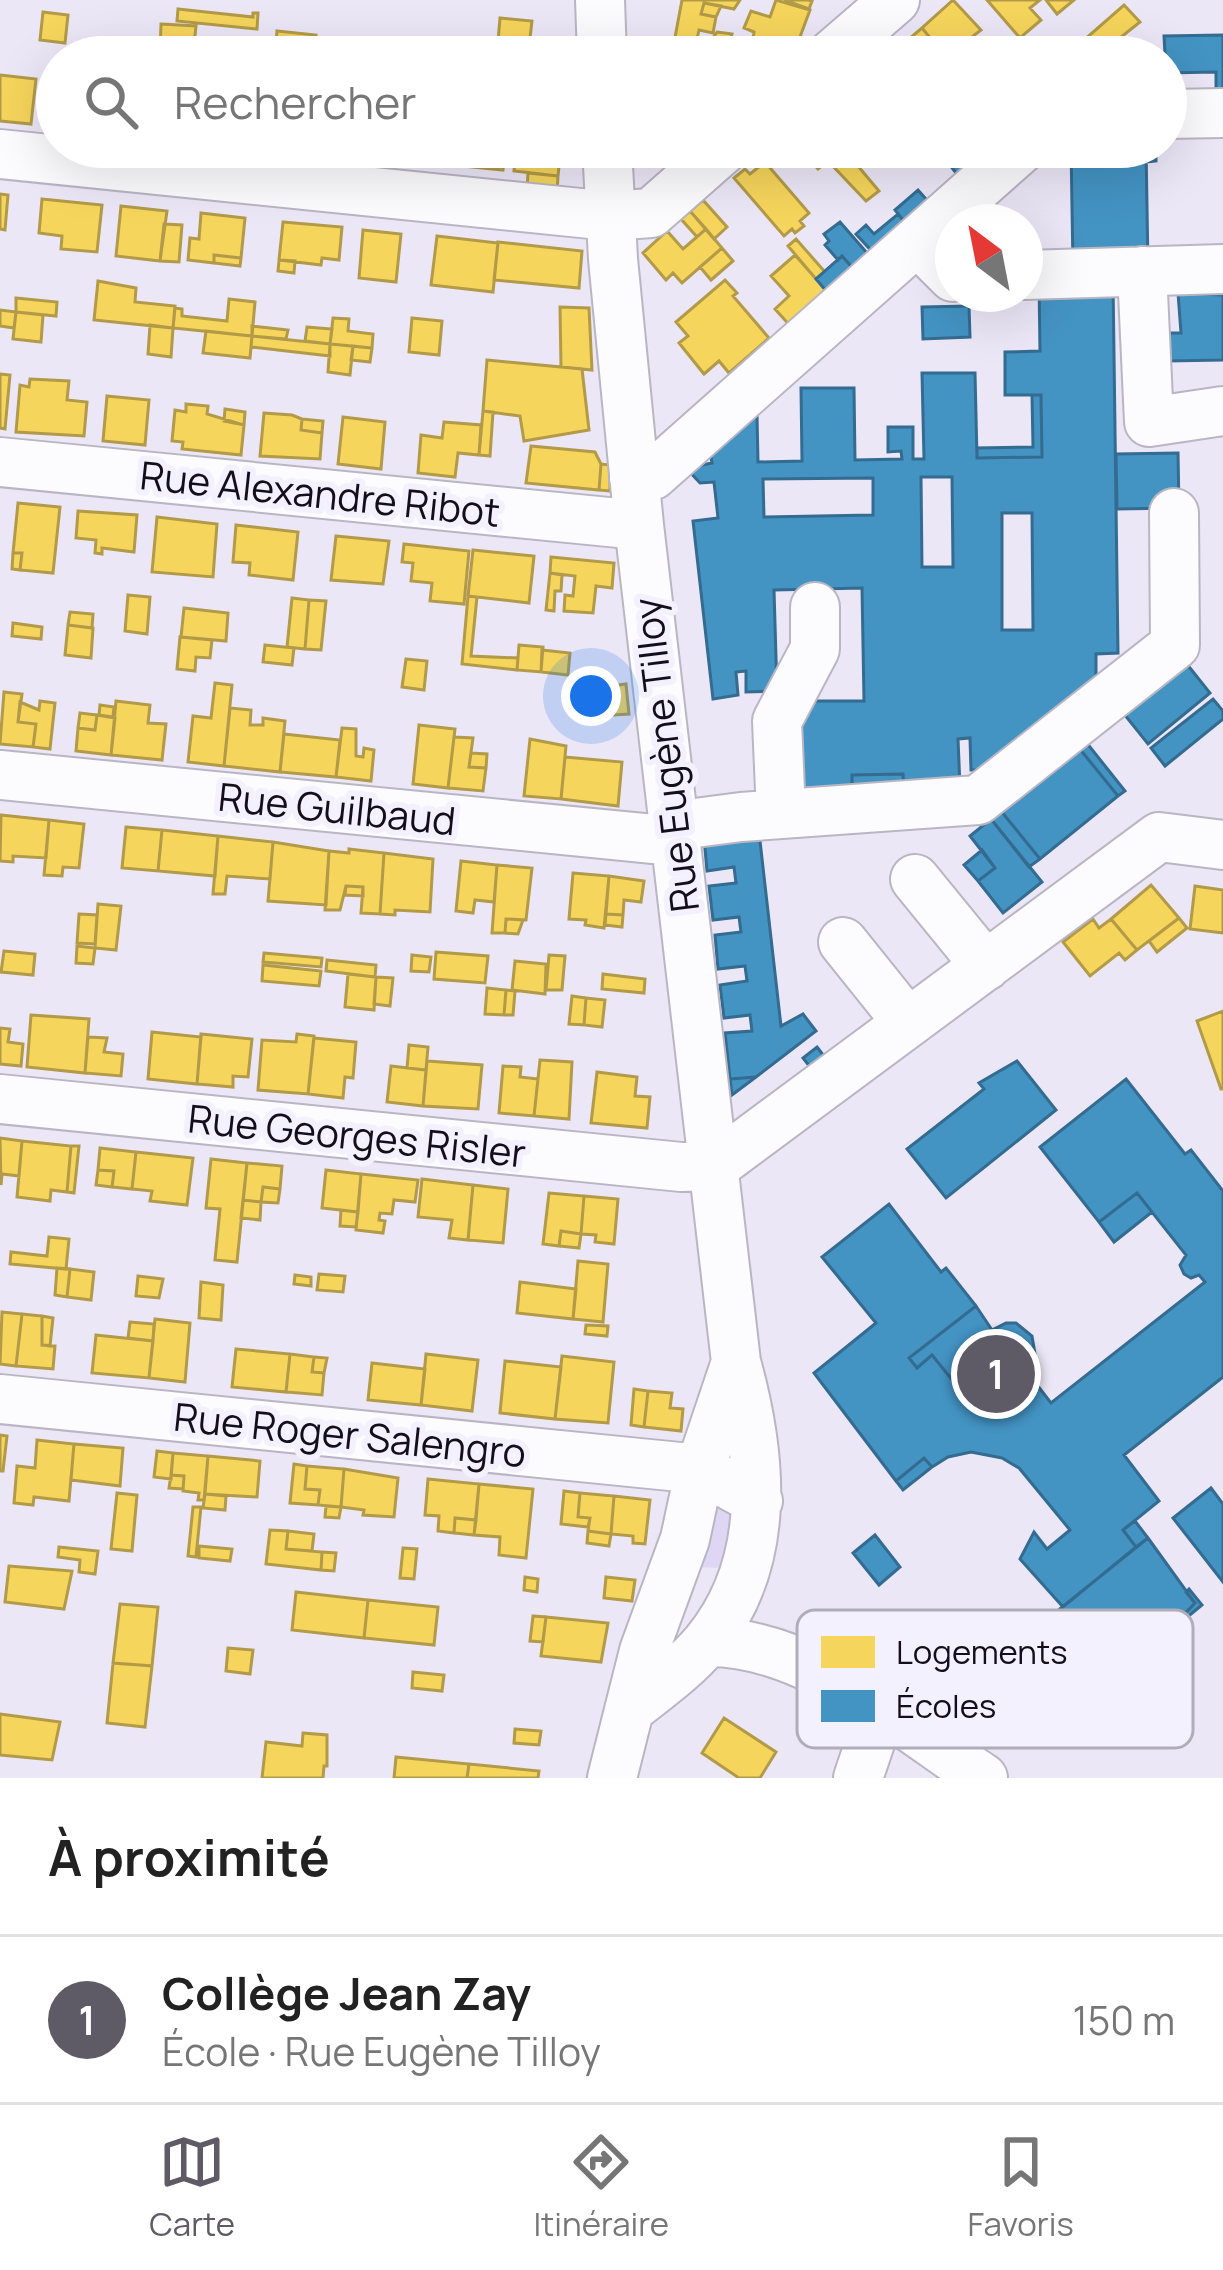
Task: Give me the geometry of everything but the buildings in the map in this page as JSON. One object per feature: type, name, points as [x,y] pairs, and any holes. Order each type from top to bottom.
[{"type":"street","points":[[600,0],[601,36]]},
{"type":"street","points":[[853,36],[895,0]]},
{"type":"street","points":[[1187,114],[1223,113]]},
{"type":"street","points":[[0,154],[36,158]]},
{"type":"street","points":[[140,168],[610,215],[651,213],[702,168]]},
{"type":"street","name":"Rue Eugène Tilloy","points":[[608,168],[637,502],[674,834],[736,1362],[752,1420],[758,1501],[755,1535],[740,1580],[706,1642],[629,1709]]},
{"type":"street","points":[[637,502],[652,475],[1000,168]]},
{"type":"street","points":[[917,242],[935,260]]},
{"type":"street","points":[[1043,274],[1223,269]]},
{"type":"street","points":[[1142,272],[1149,422],[1223,411]]},
{"type":"street","name":"Rue Alexandre Ribot","points":[[0,462],[637,502]]},
{"type":"street","name":"Rue Guilbaud","points":[[0,775],[674,834],[781,814],[978,800],[1175,645],[1174,513]]},
{"type":"street","points":[[781,814],[777,722],[815,649],[815,607]]},
{"type":"street","points":[[715,1166],[1159,837],[1223,845]]},
{"type":"street","points":[[915,879],[986,966]]},
{"type":"street","points":[[842,942],[908,1023]]},
{"type":"street","name":"Rue Georges Risler","points":[[0,1099],[681,1167],[715,1166]]},
{"type":"street","name":"Rue Eugène Tilloy","points":[[613,1778],[644,1651],[672,1579],[700,1469],[736,1362]]},
{"type":"street","name":"Rue Roger Salengro","points":[[0,1399],[700,1469]]},
{"type":"street","points":[[700,1469],[758,1501]]},
{"type":"street","points":[[672,1579],[740,1580],[795,1657],[737,1642],[706,1642],[672,1579]]},
{"type":"street","points":[[858,1778],[868,1748]]},
{"type":"street","points":[[938,1748],[983,1778]]},
{"type":"shaded area","points":[[711,1491],[734,1510],[723,1568],[697,1567]]},
{"type":"place","name":"Collège Jean Zay","points":[[996,1374]]}]
